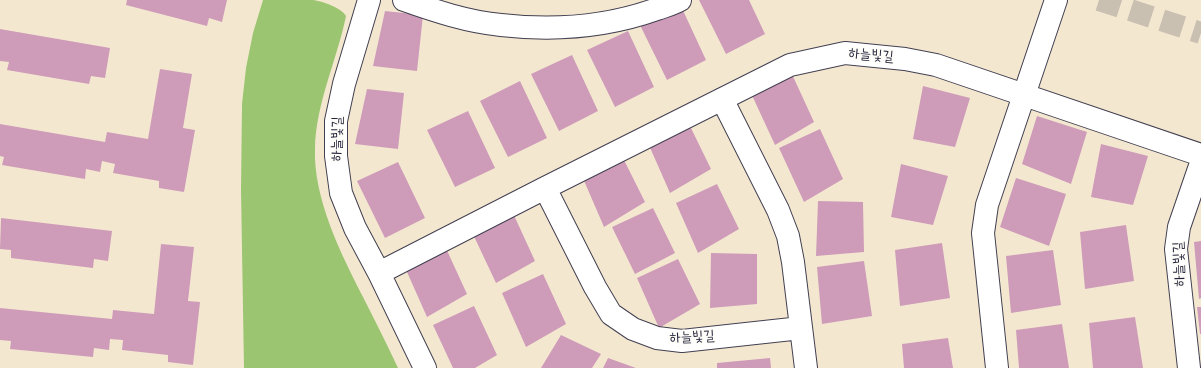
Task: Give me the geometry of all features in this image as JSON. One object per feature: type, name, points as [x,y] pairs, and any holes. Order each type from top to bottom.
[{"type":"street","name":"하늘빛길","points":[[369,0],[344,84],[336,121],[336,156],[341,193],[355,228],[379,273],[425,368]]},
{"type":"street","points":[[404,0],[462,18],[500,25],[548,27],[584,26],[613,22],[640,15],[680,0]]},
{"type":"street","points":[[997,368],[983,233],[987,205],[1056,0]]},
{"type":"street","name":"하늘빛길","points":[[379,273],[722,98],[790,65],[846,53],[905,59],[936,65],[1201,155]]},
{"type":"street","points":[[722,98],[778,210],[788,236],[794,262],[806,368]]},
{"type":"street","name":"하늘빛길","points":[[1189,368],[1176,250],[1179,227],[1201,162]]},
{"type":"street","name":"하늘빛길","points":[[545,188],[595,287],[607,307],[612,314],[633,329],[657,338],[682,341],[801,328]]},
{"type":"green space","points":[[263,0],[313,0],[326,3],[340,10],[346,16],[319,115],[315,148],[316,167],[319,186],[330,225],[398,368],[244,368],[241,190],[242,104],[246,68],[253,33]]},
{"type":"building","points":[[127,0],[227,0],[222,22],[209,18],[207,26],[126,5]]},
{"type":"building","points":[[699,0],[749,0],[765,34],[726,54]]},
{"type":"building","points":[[680,4],[706,60],[667,80],[639,23]]},
{"type":"building","points":[[385,11],[423,15],[417,71],[373,66]]},
{"type":"building","points":[[0,29],[110,48],[105,78],[91,76],[89,84],[7,70],[9,62],[0,61]]},
{"type":"building","points":[[628,31],[654,87],[615,107],[587,50]]},
{"type":"building","points":[[572,55],[598,111],[559,131],[531,74]]},
{"type":"building","points":[[160,69],[192,74],[183,128],[195,130],[184,192],[159,188],[159,181],[113,173],[115,164],[102,161],[100,172],[86,169],[85,179],[2,165],[4,157],[0,156],[0,124],[105,142],[107,132],[148,139]]},
{"type":"building","points":[[791,72],[814,122],[775,145],[750,91]]},
{"type":"building","points":[[520,81],[547,138],[508,157],[480,101]]},
{"type":"building","points":[[923,86],[970,98],[955,147],[913,139]]},
{"type":"building","points":[[367,89],[404,93],[398,149],[355,144]]},
{"type":"building","points":[[468,111],[495,168],[455,187],[427,130]]},
{"type":"building","points":[[1037,116],[1087,132],[1071,184],[1022,164]]},
{"type":"building","points":[[689,124],[711,169],[670,193],[648,143]]},
{"type":"building","points":[[820,129],[843,179],[804,202],[779,148]]},
{"type":"building","points":[[1101,144],[1148,156],[1133,205],[1091,197]]},
{"type":"building","points":[[623,158],[645,202],[604,227],[582,176]]},
{"type":"building","points":[[398,162],[425,218],[385,238],[357,181]]},
{"type":"building","points":[[901,164],[948,176],[933,225],[891,217]]},
{"type":"building","points":[[1016,178],[1066,194],[1049,246],[1000,227]]},
{"type":"building","points":[[717,184],[739,229],[698,253],[676,203]]},
{"type":"building","points":[[818,201],[863,202],[864,252],[816,256]]},
{"type":"building","points":[[653,208],[675,253],[635,274],[612,227]]},
{"type":"building","points":[[512,211],[535,261],[496,283],[471,230]]},
{"type":"building","points":[[1,218],[112,231],[108,261],[94,259],[93,268],[11,258],[11,250],[0,249]]},
{"type":"building","points":[[1126,225],[1134,281],[1085,289],[1080,232]]},
{"type":"building","points":[[1201,241],[1201,298],[1199,299],[1194,242]]},
{"type":"building","points":[[942,243],[950,298],[900,306],[895,250]]},
{"type":"building","points":[[161,244],[194,247],[188,301],[200,302],[193,365],[168,362],[168,355],[122,350],[123,340],[110,339],[109,350],[94,348],[93,357],[10,349],[11,341],[0,340],[0,308],[112,319],[113,310],[154,314]]},
{"type":"building","points":[[444,244],[467,294],[427,317],[403,263]]},
{"type":"building","points":[[1053,250],[1061,305],[1011,313],[1006,256]]},
{"type":"building","points":[[711,253],[757,254],[757,304],[710,308]]},
{"type":"building","points":[[678,259],[700,304],[659,328],[637,278]]},
{"type":"building","points":[[864,261],[872,316],[822,324],[817,267]]},
{"type":"building","points":[[543,274],[566,324],[526,347],[502,293]]},
{"type":"building","points":[[474,306],[497,355],[475,368],[453,368],[433,325]]},
{"type":"building","points":[[1197,307],[1201,307],[1201,334],[1200,334]]},
{"type":"building","points":[[1135,317],[1143,368],[1093,368],[1089,323]]},
{"type":"building","points":[[1062,324],[1069,368],[1019,368],[1016,330]]},
{"type":"building","points":[[561,335],[601,354],[592,368],[541,368]]},
{"type":"building","points":[[948,338],[953,368],[904,368],[902,344]]},
{"type":"building","points":[[608,358],[636,368],[603,368]]},
{"type":"building","points":[[770,358],[771,368],[717,368],[717,363]]},
{"type":"tunnel","points":[[1099,0],[1201,33]]}]
